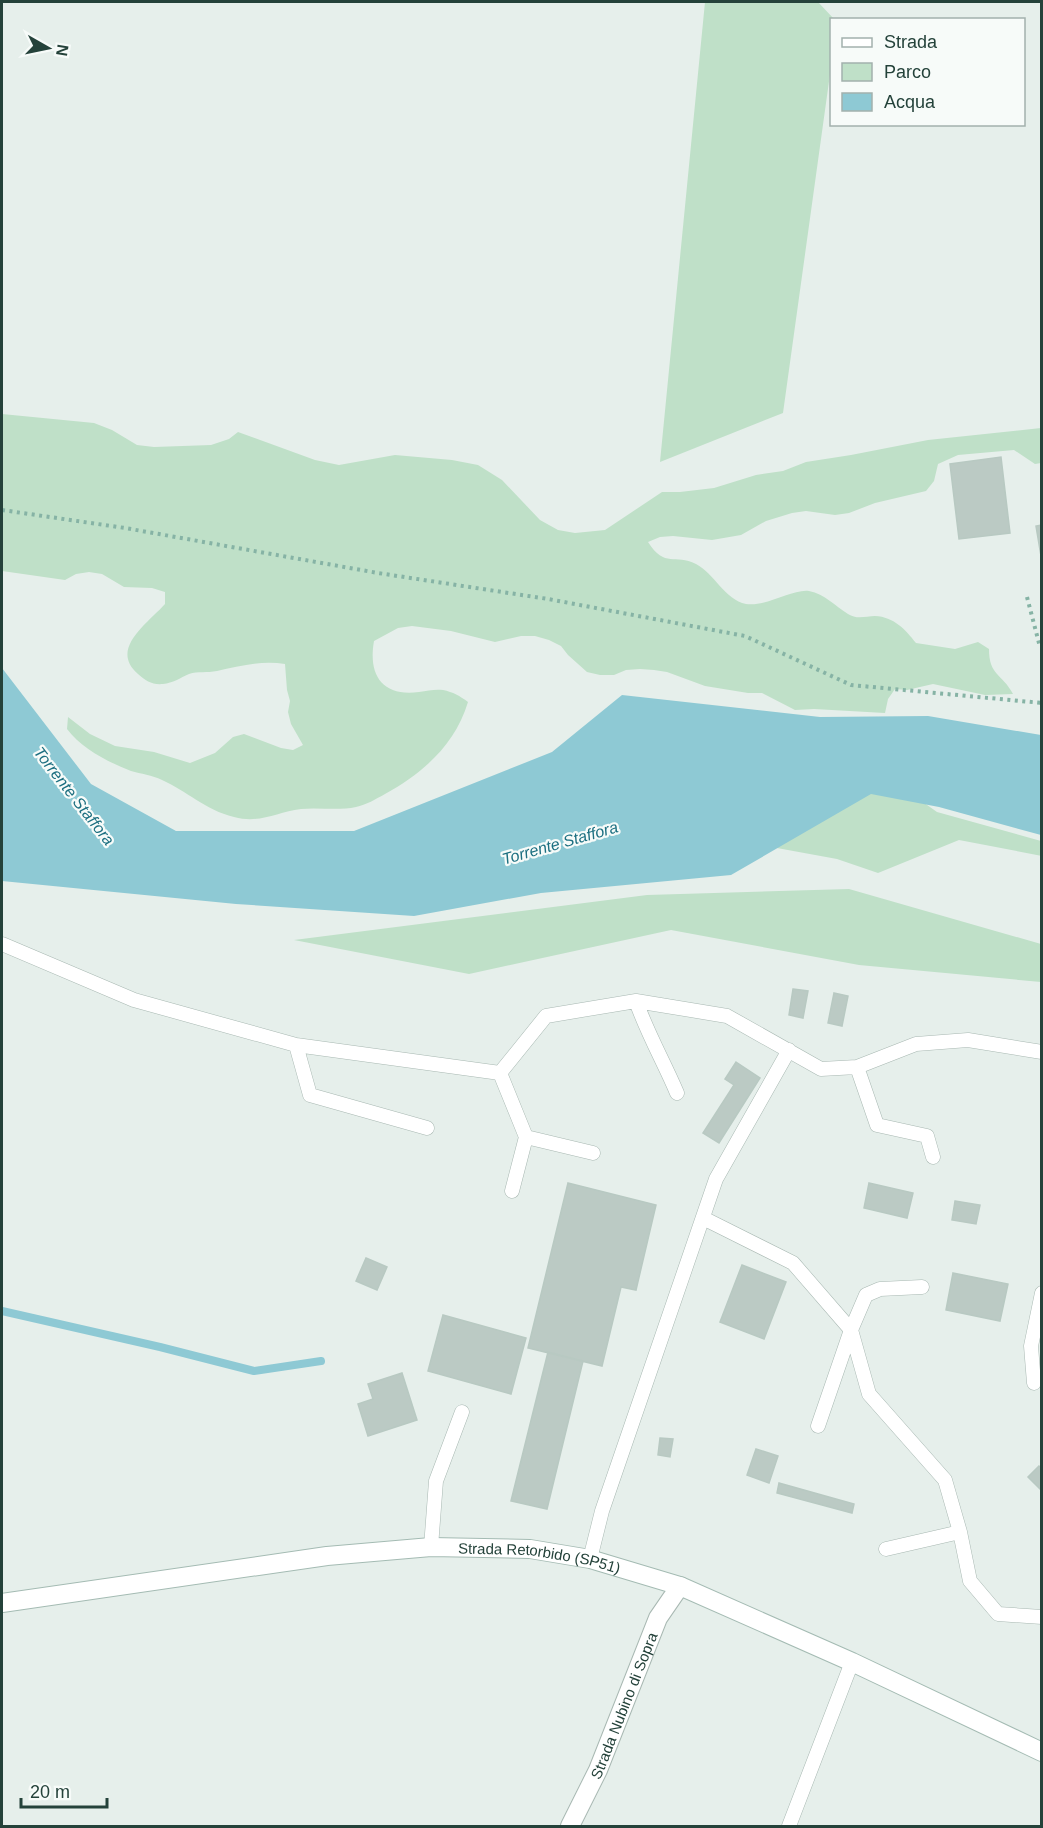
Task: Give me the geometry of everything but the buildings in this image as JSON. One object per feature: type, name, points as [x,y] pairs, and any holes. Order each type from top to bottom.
[{"type":"street","name":"Strada Retorbido (SP51)","points":[[2,1603],[327,1556],[431,1547],[530,1549],[590,1559],[680,1586],[852,1662],[1041,1752]]},
{"type":"street","name":"Strada Nubino di Sopra","points":[[570,1827],[598,1770],[658,1618],[680,1586]]},
{"type":"lane","points":[[2,944],[134,1000],[297,1045],[500,1073]]},
{"type":"lane","points":[[500,1073],[546,1016],[636,1002],[727,1016],[821,1069],[857,1067],[916,1044],[968,1040],[1041,1052]]},
{"type":"lane","points":[[636,1002],[646,1030],[660,1052],[677,1093]]},
{"type":"lane","points":[[297,1045],[310,1095],[427,1128]]},
{"type":"lane","points":[[590,1559],[602,1511],[716,1179],[789,1050]]},
{"type":"lane","points":[[857,1067],[877,1125],[927,1136],[933,1157]]},
{"type":"lane","points":[[500,1073],[526,1137],[512,1191]]},
{"type":"lane","points":[[526,1137],[593,1153]]},
{"type":"lane","points":[[702,1218],[793,1263],[851,1330],[868,1394],[945,1480],[960,1532],[970,1581],[998,1614],[1041,1617]]},
{"type":"lane","points":[[818,1426],[851,1330],[866,1296],[880,1288],[922,1287]]},
{"type":"lane","points":[[1034,1383],[1031,1346],[1041,1293]]},
{"type":"lane","points":[[431,1547],[436,1481],[462,1412]]},
{"type":"lane","points":[[886,1549],[960,1532]]},
{"type":"lane","points":[[789,1827],[852,1662]]},
{"type":"path","points":[[2,510],[125,528],[378,573],[548,599],[745,636],[851,685],[1041,703]]},
{"type":"path","points":[[1027,597],[1041,647]]},
{"type":"green space","points":[[705,2],[818,2],[833,18],[830,18],[830,74],[783,413],[660,462]]},
{"type":"green space","points":[[2,414],[94,423],[112,430],[137,445],[154,447],[211,445],[229,439],[238,432],[315,460],[339,465],[395,455],[452,460],[478,465],[502,480],[540,520],[558,530],[575,533],[605,530],[662,492],[714,488],[756,475],[783,471],[806,462],[928,440],[1041,428],[1041,463],[1035,464],[1014,450],[958,455],[938,464],[934,481],[926,491],[875,503],[849,513],[835,515],[806,511],[792,513],[766,521],[741,535],[712,540],[673,536],[660,537],[648,542],[665,558],[696,564],[739,602],[762,603],[809,591],[825,597],[851,616],[875,616],[893,621],[916,643],[955,649],[978,642],[989,649],[994,670],[1013,694],[985,695],[933,684],[907,690],[895,689],[888,699],[885,713],[795,710],[762,693],[705,686],[667,672],[640,669],[626,670],[614,675],[600,675],[587,672],[561,646],[535,636],[521,636],[495,642],[451,631],[412,626],[398,628],[374,641],[373,664],[380,681],[396,691],[406,693],[443,690],[456,694],[468,702],[455,732],[436,756],[399,786],[360,806],[342,809],[292,810],[252,819],[234,817],[214,810],[171,784],[131,771],[96,754],[80,743],[67,729],[68,717],[90,734],[115,746],[154,752],[190,763],[215,753],[233,737],[244,734],[281,748],[293,750],[303,745],[291,724],[288,712],[290,701],[285,664],[251,664],[213,672],[192,673],[167,683],[152,683],[138,674],[130,665],[127,655],[134,637],[165,604],[165,592],[152,588],[124,587],[102,574],[89,572],[76,574],[65,580],[2,571]]},
{"type":"green space","points":[[780,778],[913,795],[937,812],[1041,841],[1042,856],[959,840],[878,873],[837,859],[766,846]]},
{"type":"green space","points":[[849,889],[1041,944],[1041,982],[859,965],[671,930],[469,974],[294,940],[647,895]]},
{"type":"water","name":"Torrente Staffora","points":[[2,668],[91,784],[176,831],[354,831],[552,752],[622,695],[820,717],[928,716],[1041,735],[1041,835],[939,807],[871,794],[731,875],[541,893],[414,916],[236,904],[2,881]]},
{"type":"waterway","points":[[2,1311],[254,1371],[321,1361]]}]
